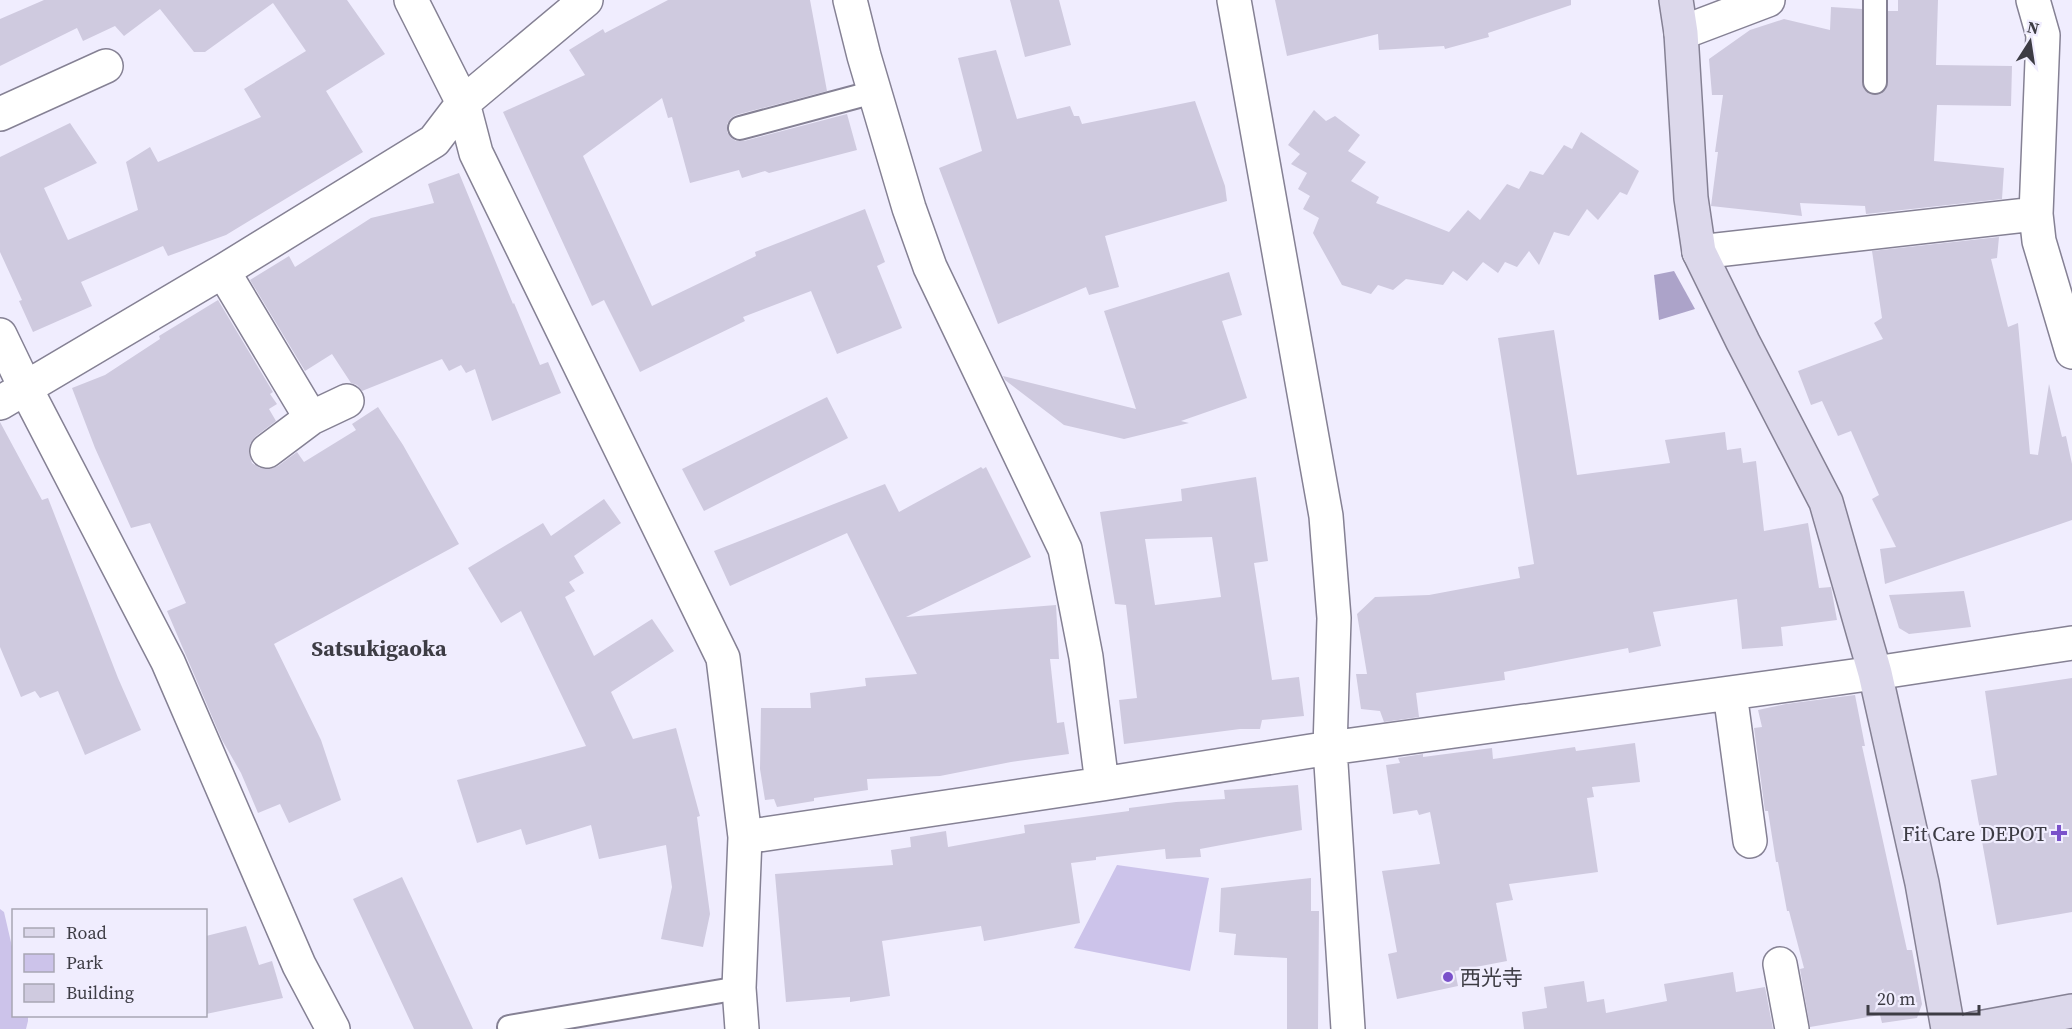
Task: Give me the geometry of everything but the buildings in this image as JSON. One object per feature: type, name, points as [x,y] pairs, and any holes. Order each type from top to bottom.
[{"type":"street","points":[[411,0],[463,103],[476,153],[723,657],[745,837],[739,988],[742,1029]]},
{"type":"street","points":[[13,396],[223,272],[435,141],[463,103],[586,0]]},
{"type":"street","points":[[850,0],[874,92],[909,208],[930,267],[1065,549],[1086,657],[1102,784]]},
{"type":"street","points":[[1233,0],[1326,516],[1334,618],[1330,748],[1348,1029]]},
{"type":"street","points":[[1676,0],[1681,33],[1691,198],[1699,252],[1826,502],[1875,673],[1922,884],[1948,1029]]},
{"type":"street","points":[[1681,33],[1768,0]]},
{"type":"street","points":[[2033,0],[2043,35],[2036,214],[2039,241],[2064,297],[2072,352]]},
{"type":"street","points":[[0,114],[88,66]]},
{"type":"street","points":[[1699,252],[2036,214]]},
{"type":"street","points":[[223,272],[311,418]]},
{"type":"street","points":[[0,334],[13,396],[168,662],[298,965],[333,1029]]},
{"type":"street","points":[[267,451],[311,418],[348,400]]},
{"type":"street","points":[[745,837],[1330,748],[1875,673],[2072,643]]},
{"type":"street","points":[[1730,693],[1750,841]]},
{"type":"street","points":[[1780,964],[1792,1029]]},
{"type":"street","points":[[1973,1029],[2072,1011]]},
{"type":"lane","points":[[1875,0],[1875,82]]},
{"type":"lane","points":[[740,128],[874,92]]},
{"type":"lane","points":[[509,1027],[739,988]]},
{"type":"green space","points":[[1117,865],[1209,878],[1190,971],[1074,948]]},
{"type":"green space","points":[[0,909],[4,912],[12,947],[12,1017],[28,1017],[28,1021],[26,1029],[0,1029]]},
{"type":"shaded area","points":[[1674,271],[1695,309],[1659,320],[1654,275]]},
{"type":"place","name":"Fit Care DEPOT","points":[[2059,833]]},
{"type":"place","name":"西光寺","points":[[1448,977]]},
{"type":"district","name":"Satsukigaoka","points":[[379,648]]}]
